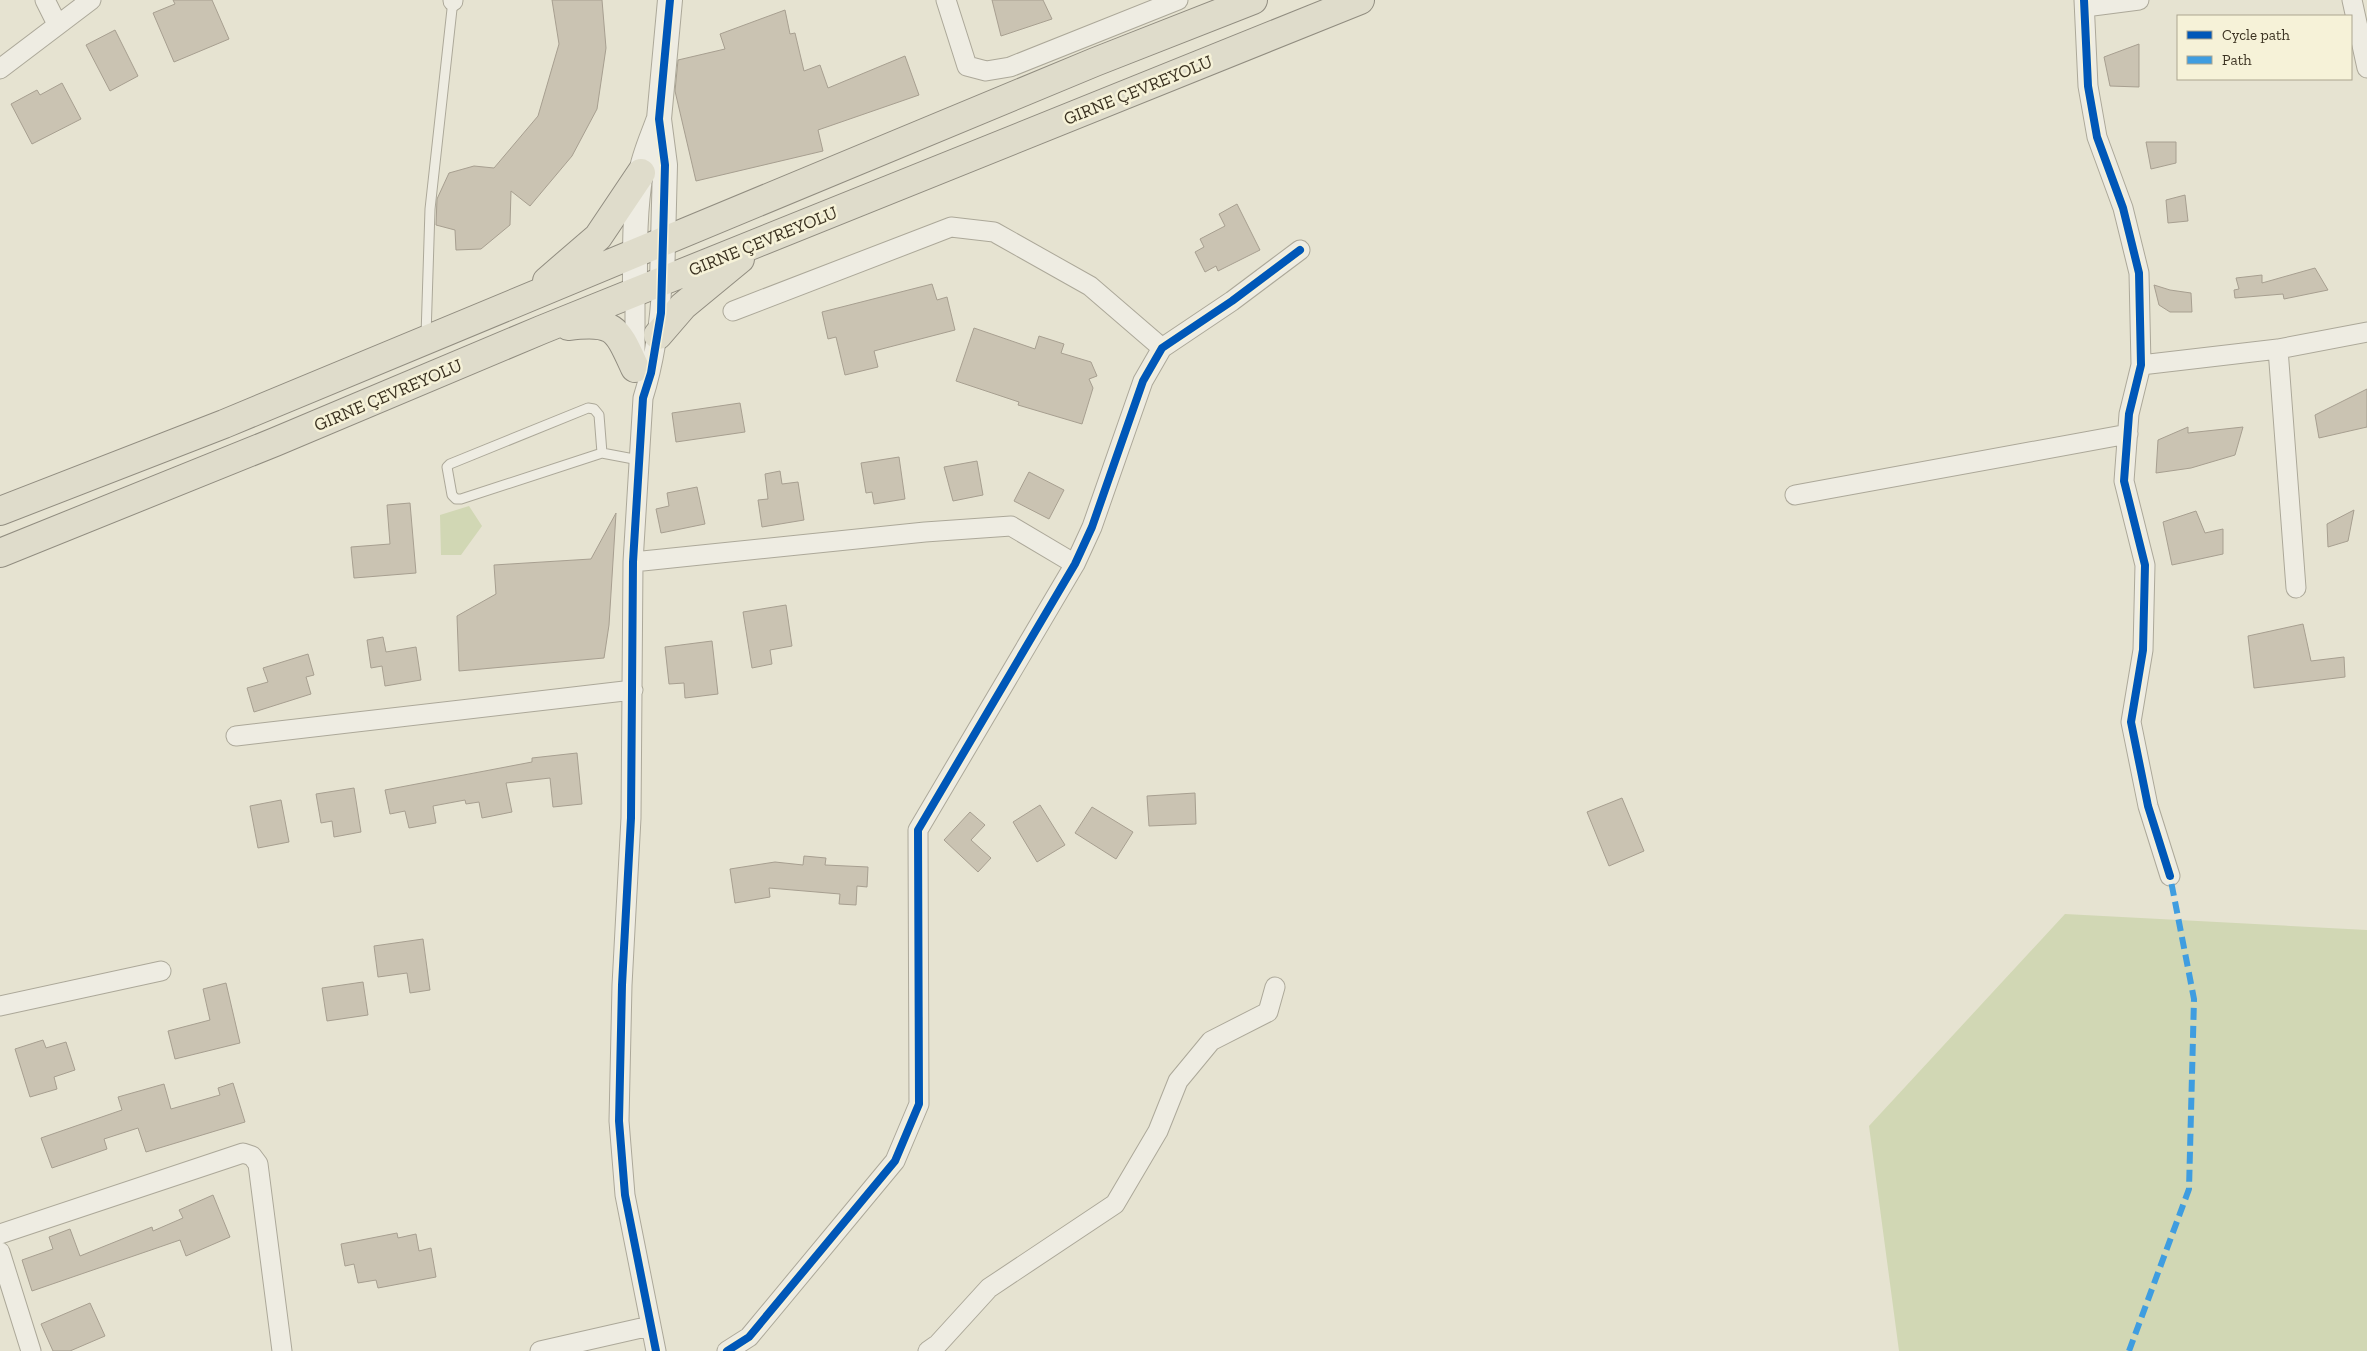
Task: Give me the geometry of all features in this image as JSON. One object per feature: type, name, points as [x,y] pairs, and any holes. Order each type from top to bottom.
[{"type":"highway","name":"GIRNE ÇEVREYOLU","points":[[0,512],[224,424],[1095,62],[1253,0]]},
{"type":"highway","name":"GIRNE ÇEVREYOLU","points":[[0,553],[275,442],[541,330],[635,294],[1360,0]]},
{"type":"highway","points":[[527,298],[598,237],[641,173]]},
{"type":"highway","points":[[658,335],[683,306],[763,241]]},
{"type":"highway","points":[[541,330],[591,323],[608,326],[622,340],[635,368]]},
{"type":"street","points":[[45,0],[57,24]]},
{"type":"street","points":[[0,69],[91,0]]},
{"type":"street","points":[[656,1351],[625,1195],[619,1121],[622,985],[632,818],[633,562],[643,398],[651,373],[658,335],[662,282],[665,165],[659,119],[670,0]]},
{"type":"street","points":[[946,0],[967,66],[986,71],[1010,67],[1178,0]]},
{"type":"street","points":[[2139,0],[2085,4],[2088,86],[2097,137],[2123,208],[2139,273],[2141,365],[2129,414],[2124,480],[2146,565],[2143,650],[2131,722],[2148,806],[2170,876]]},
{"type":"street","points":[[2352,0],[2367,68]]},
{"type":"street","points":[[643,398],[635,368],[635,253],[641,173],[646,151],[659,119]]},
{"type":"street","points":[[733,311],[951,227],[994,232],[1090,286],[1162,348]]},
{"type":"street","points":[[727,1351],[749,1337],[895,1161],[919,1104],[918,830],[1075,564],[1092,527],[1143,381],[1162,348],[1232,301],[1300,250]]},
{"type":"street","points":[[2141,365],[2278,349],[2367,332]]},
{"type":"street","points":[[2278,349],[2296,588]]},
{"type":"street","points":[[1795,495],[2128,434]]},
{"type":"street","points":[[633,562],[925,532],[1011,526],[1075,564]]},
{"type":"street","points":[[236,736],[633,690]]},
{"type":"street","points":[[0,1006],[161,971]]},
{"type":"street","points":[[928,1351],[938,1344],[989,1288],[1115,1204],[1158,1131],[1178,1081],[1211,1041],[1268,1012],[1275,987]]},
{"type":"street","points":[[0,1234],[229,1158],[243,1154],[252,1156],[258,1164],[282,1351]]},
{"type":"street","points":[[0,1252],[31,1351]]},
{"type":"street","points":[[540,1351],[650,1326]]},
{"type":"lane","points":[[426,340],[430,209],[453,0]]},
{"type":"lane","points":[[602,453],[599,415],[594,409],[588,408],[450,464],[447,467],[452,496],[456,499],[461,499],[602,453],[639,460]]},
{"type":"green space","points":[[469,506],[482,526],[461,555],[441,555],[440,515]]},
{"type":"green space","points":[[2065,914],[2367,930],[2367,1351],[1899,1351],[1869,1126]]},
{"type":"building","points":[[173,0],[212,0],[229,39],[174,62],[153,13],[175,4]]},
{"type":"building","points":[[552,0],[602,0],[606,48],[597,109],[572,156],[530,206],[511,191],[510,225],[481,249],[456,250],[455,230],[436,225],[437,199],[449,173],[474,166],[494,168],[538,116],[559,44]]},
{"type":"building","points":[[992,0],[1043,0],[1052,19],[1001,36]]},
{"type":"building","points":[[785,10],[790,34],[795,33],[804,71],[820,65],[828,88],[905,56],[919,95],[818,130],[823,151],[696,181],[675,91],[678,60],[725,49],[720,34]]},
{"type":"building","points":[[115,30],[138,76],[110,91],[86,45]]},
{"type":"building","points":[[2139,44],[2139,87],[2110,86],[2104,57]]},
{"type":"building","points":[[62,83],[81,119],[32,144],[11,104],[37,90],[40,95]]},
{"type":"building","points":[[2146,142],[2176,142],[2176,163],[2151,169]]},
{"type":"building","points":[[2185,195],[2188,221],[2168,223],[2166,200]]},
{"type":"building","points":[[1237,204],[1260,250],[1218,271],[1216,266],[1205,272],[1195,252],[1204,247],[1200,239],[1225,226],[1219,214]]},
{"type":"building","points":[[2315,268],[2328,290],[2284,299],[2283,294],[2235,298],[2234,290],[2239,289],[2236,278],[2262,275],[2262,283]]},
{"type":"building","points":[[932,284],[937,300],[947,297],[955,330],[874,351],[878,367],[845,375],[836,337],[828,339],[822,312]]},
{"type":"building","points":[[2154,285],[2170,290],[2191,293],[2192,312],[2170,312],[2159,305]]},
{"type":"building","points":[[974,328],[1035,349],[1039,336],[1064,344],[1061,353],[1091,362],[1097,376],[1089,379],[1093,388],[1082,424],[1018,405],[1019,402],[956,381]]},
{"type":"building","points":[[2367,389],[2367,427],[2319,438],[2315,415]]},
{"type":"building","points":[[740,403],[745,432],[676,442],[672,413]]},
{"type":"building","points":[[2188,427],[2188,433],[2243,427],[2235,455],[2191,468],[2156,473],[2158,440]]},
{"type":"building","points":[[899,457],[905,499],[874,504],[872,492],[866,493],[861,463]]},
{"type":"building","points":[[977,461],[983,495],[953,501],[944,467]]},
{"type":"building","points":[[780,471],[782,484],[798,482],[804,520],[762,527],[758,500],[768,499],[765,474]]},
{"type":"building","points":[[1029,472],[1064,490],[1049,519],[1014,501]]},
{"type":"building","points":[[697,487],[705,524],[661,533],[656,509],[669,506],[667,493]]},
{"type":"building","points":[[410,503],[416,573],[354,578],[351,547],[390,544],[387,505]]},
{"type":"building","points":[[2354,510],[2348,541],[2328,547],[2327,524]]},
{"type":"building","points":[[2196,511],[2205,533],[2223,529],[2223,554],[2172,565],[2163,522]]},
{"type":"building","points":[[616,513],[609,625],[604,658],[459,671],[457,616],[496,594],[494,565],[591,559]]},
{"type":"building","points":[[786,605],[792,646],[770,650],[772,664],[752,668],[743,612]]},
{"type":"building","points":[[2303,624],[2311,661],[2344,657],[2345,677],[2254,688],[2248,636]]},
{"type":"building","points":[[383,637],[386,652],[416,647],[421,680],[385,686],[382,666],[371,668],[367,640]]},
{"type":"building","points":[[712,641],[718,694],[685,698],[684,683],[669,684],[665,647]]},
{"type":"building","points":[[308,654],[314,675],[306,677],[311,694],[254,712],[247,688],[268,682],[263,668]]},
{"type":"building","points":[[577,753],[582,804],[553,807],[550,778],[506,783],[512,812],[482,818],[479,802],[466,804],[465,800],[433,806],[436,823],[409,828],[405,811],[390,814],[385,790],[532,762],[532,758]]},
{"type":"building","points":[[354,788],[361,832],[334,837],[332,821],[321,823],[316,794]]},
{"type":"building","points":[[1195,793],[1196,824],[1149,826],[1147,796]]},
{"type":"building","points":[[1622,798],[1644,851],[1609,866],[1587,812]]},
{"type":"building","points":[[281,800],[289,842],[258,848],[250,806]]},
{"type":"building","points":[[1040,805],[1065,845],[1037,862],[1013,822]]},
{"type":"building","points":[[1092,807],[1133,832],[1116,859],[1075,833]]},
{"type":"building","points":[[970,812],[985,825],[971,840],[991,858],[978,872],[944,840]]},
{"type":"building","points":[[804,856],[826,858],[825,865],[868,867],[867,887],[857,886],[856,905],[839,904],[840,894],[769,888],[770,897],[735,903],[730,869],[775,862],[803,865]]},
{"type":"building","points":[[423,939],[430,990],[410,993],[407,973],[378,977],[374,946]]},
{"type":"building","points":[[363,982],[368,1015],[327,1021],[322,988]]},
{"type":"building","points":[[226,983],[240,1043],[175,1059],[168,1031],[210,1020],[203,989]]},
{"type":"building","points":[[43,1040],[46,1048],[66,1042],[75,1070],[54,1077],[57,1089],[30,1097],[15,1049]]},
{"type":"building","points":[[233,1083],[245,1122],[146,1152],[138,1128],[104,1139],[107,1149],[52,1168],[41,1138],[122,1110],[118,1097],[164,1084],[171,1109],[220,1095],[218,1088]]},
{"type":"building","points":[[213,1195],[230,1237],[186,1256],[180,1240],[32,1291],[22,1260],[53,1249],[49,1237],[70,1229],[80,1256],[152,1227],[153,1231],[183,1218],[179,1210]]},
{"type":"building","points":[[397,1233],[398,1238],[416,1234],[419,1251],[431,1248],[436,1277],[378,1288],[376,1280],[358,1283],[354,1264],[345,1266],[341,1244]]},
{"type":"building","points":[[90,1303],[105,1336],[70,1351],[53,1351],[41,1324]]},
{"type":"marked path","points":[[2129,1351],[2189,1189],[2194,999],[2170,876]]},
{"type":"cycle path","points":[[656,1351],[625,1195],[619,1121],[622,985],[631,818],[633,562],[643,398],[651,373],[661,313],[665,165],[659,119],[670,0]]},
{"type":"cycle path","points":[[2084,0],[2088,86],[2097,137],[2123,208],[2139,273],[2141,365],[2129,414],[2124,481],[2145,565],[2143,650],[2131,722],[2148,806],[2170,876]]},
{"type":"cycle path","points":[[727,1351],[749,1337],[895,1161],[919,1104],[918,830],[1075,564],[1092,527],[1143,381],[1162,348],[1232,301],[1300,250]]}]
